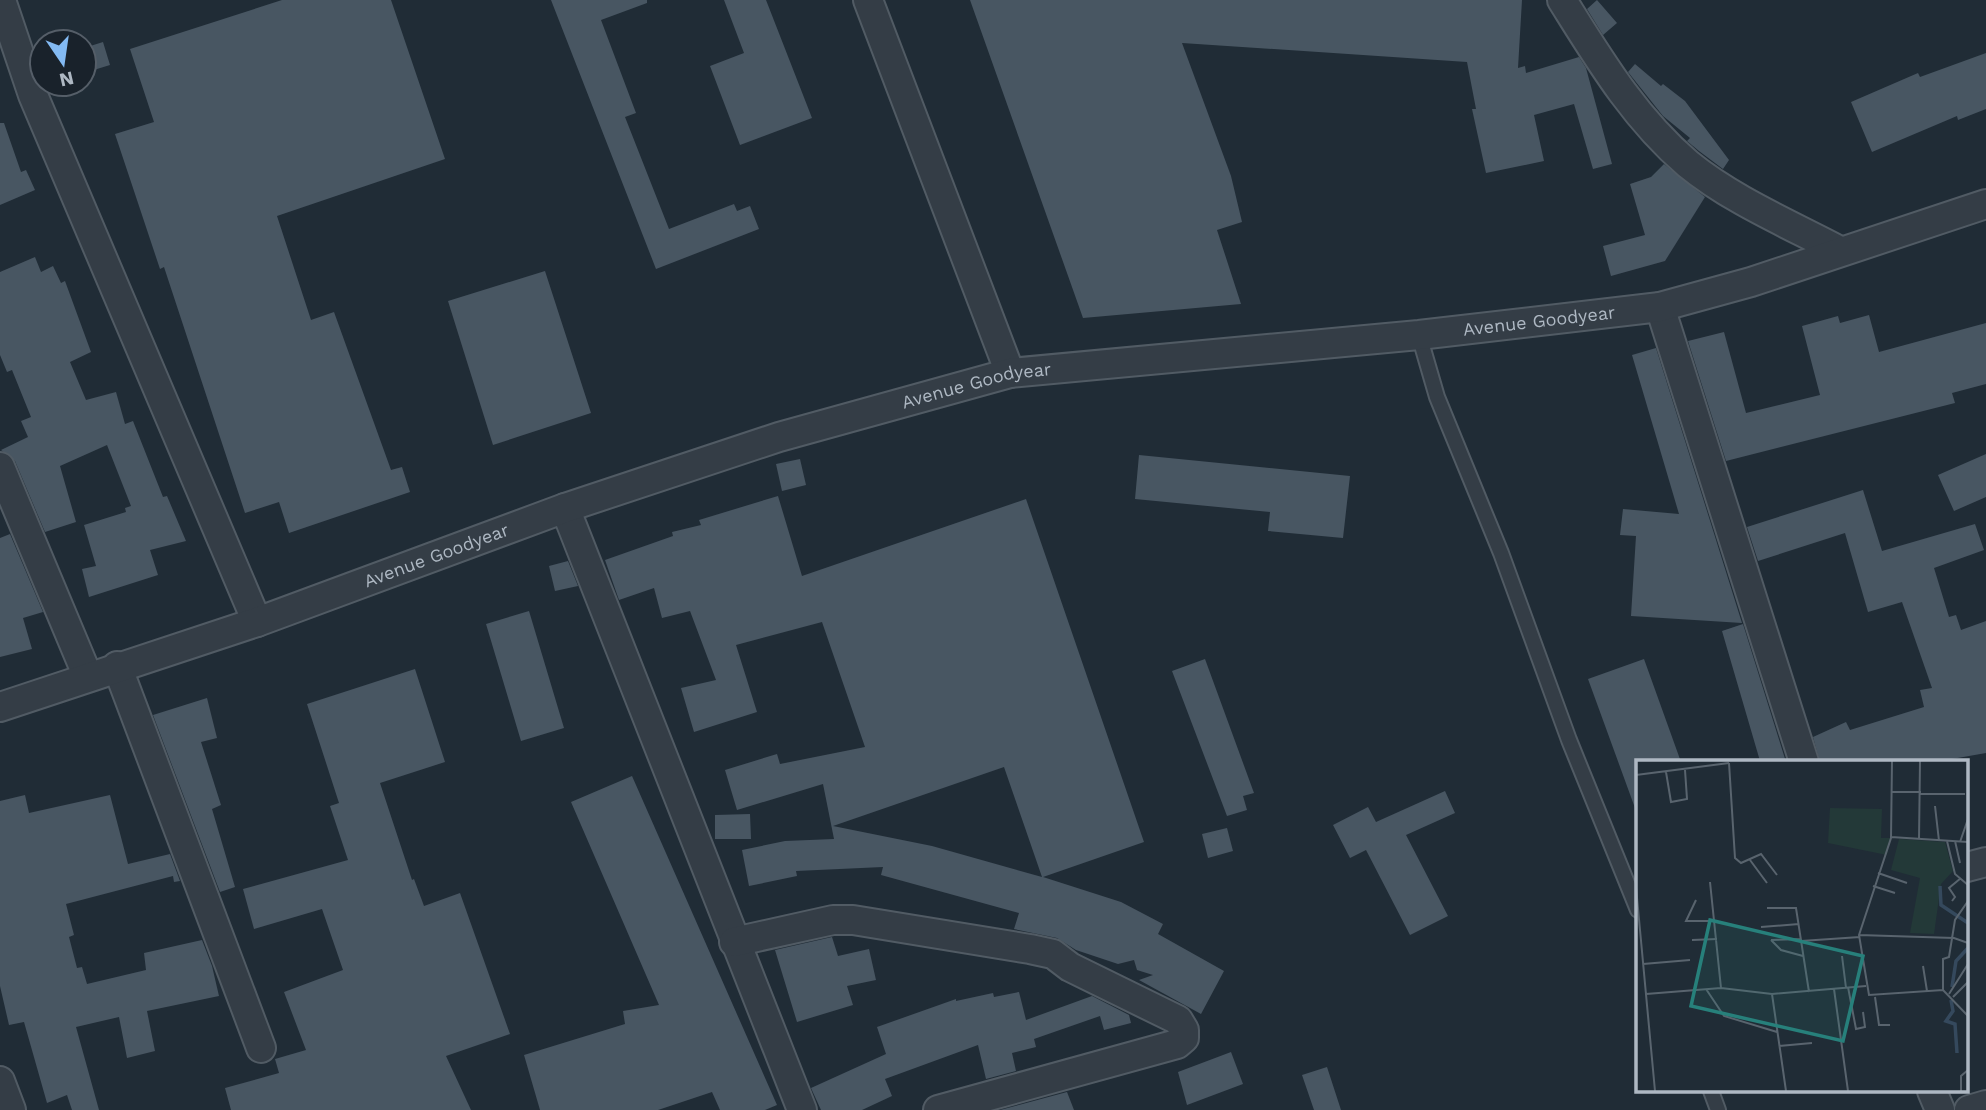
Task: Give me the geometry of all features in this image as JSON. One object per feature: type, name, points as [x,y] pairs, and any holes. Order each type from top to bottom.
[{"type":"street","points":[[1,0],[33,95],[257,622]]},
{"type":"street","points":[[868,0],[1010,373]]},
{"type":"street","points":[[1562,0],[1618,90],[1688,163],[1721,187],[1840,251]]},
{"type":"street","name":"Avenue Goodyear","points":[[0,707],[117,666],[257,622],[565,508],[779,437],[1010,373],[1419,335],[1660,307],[1751,282],[1986,204]]},
{"type":"street","points":[[1660,307],[1803,760]]},
{"type":"street","points":[[0,467],[88,677]]},
{"type":"street","points":[[565,508],[802,1110]]},
{"type":"street","points":[[117,666],[261,1048]]},
{"type":"street","points":[[1968,867],[1986,862]]},
{"type":"street","points":[[734,942],[833,920],[853,920],[1030,948],[1053,954],[1070,968],[1178,1020],[1184,1030],[1184,1038],[1177,1044],[938,1110]]},
{"type":"street","points":[[0,1081],[11,1110]]},
{"type":"street","points":[[1932,1092],[1940,1110]]},
{"type":"street","points":[[1969,1110],[1986,1105]]},
{"type":"lane","points":[[1419,335],[1437,397],[1502,552],[1569,740],[1636,905]]},
{"type":"lane","points":[[1711,1092],[1718,1110]]},
{"type":"building","points":[[282,0],[391,0],[445,159],[277,216],[311,320],[334,312],[391,470],[402,467],[410,492],[289,533],[279,502],[245,513],[164,267],[160,269],[115,134],[154,122],[130,49]]},
{"type":"building","points":[[551,0],[647,0],[647,3],[601,20],[636,113],[625,117],[669,229],[734,204],[737,211],[750,206],[759,229],[656,269]]},
{"type":"building","points":[[724,0],[766,0],[812,118],[740,145],[710,66],[744,53]]},
{"type":"building","points":[[970,0],[1522,0],[1518,68],[1525,66],[1526,73],[1579,57],[1586,68],[1612,164],[1593,169],[1574,104],[1534,115],[1544,161],[1486,173],[1472,109],[1476,109],[1467,62],[1182,43],[1231,176],[1242,222],[1217,230],[1241,304],[1083,318]]},
{"type":"building","points":[[1597,0],[1617,23],[1603,35],[1587,9]]},
{"type":"building","points":[[103,42],[110,65],[98,69],[98,44]]},
{"type":"building","points":[[1986,53],[1986,109],[1958,120],[1957,116],[1872,152],[1851,102],[1918,73],[1920,77]]},
{"type":"building","points":[[1635,64],[1661,86],[1663,84],[1685,101],[1729,160],[1723,169],[1687,141],[1690,138],[1663,116],[1628,72]]},
{"type":"building","points":[[0,123],[4,123],[21,172],[26,170],[35,190],[0,205]]},
{"type":"building","points":[[1664,164],[1705,197],[1665,261],[1611,276],[1603,246],[1645,235],[1630,184],[1651,177]]},
{"type":"building","points":[[35,257],[41,272],[53,266],[61,283],[65,281],[91,352],[70,362],[86,400],[116,392],[125,424],[133,421],[163,497],[167,496],[186,541],[150,550],[158,575],[89,597],[82,569],[96,566],[84,525],[126,512],[125,508],[131,506],[107,445],[60,466],[76,522],[45,532],[15,461],[1,450],[28,437],[21,421],[31,417],[12,370],[7,372],[0,355],[0,272]]},
{"type":"building","points":[[545,271],[591,413],[493,445],[448,301]]},
{"type":"building","points":[[1869,315],[1879,352],[1986,323],[1986,384],[1952,393],[1955,403],[1726,461],[1688,341],[1724,332],[1746,413],[1820,395],[1802,326],[1838,316],[1840,323]]},
{"type":"building","points":[[1656,348],[1742,623],[1631,616],[1636,536],[1620,535],[1623,509],[1679,514],[1632,355]]},
{"type":"building","points":[[1986,454],[1986,497],[1954,511],[1938,475]]},
{"type":"building","points":[[1139,455],[1350,476],[1343,538],[1268,531],[1270,512],[1135,499]]},
{"type":"building","points":[[800,459],[806,485],[782,491],[776,464]]},
{"type":"building","points":[[1863,490],[1882,551],[1975,524],[1984,550],[1934,568],[1949,617],[1956,615],[1961,630],[1986,621],[1986,753],[1946,760],[1819,760],[1813,737],[1846,722],[1850,730],[1924,707],[1920,690],[1932,688],[1902,602],[1868,612],[1845,533],[1758,561],[1747,527]]},
{"type":"building","points":[[778,496],[802,576],[1026,499],[1144,842],[1043,877],[1121,902],[1163,924],[1158,934],[1224,971],[1201,1014],[1139,980],[1153,975],[1137,970],[1134,960],[1118,964],[1076,950],[1057,938],[1014,929],[1019,913],[881,875],[883,867],[796,871],[797,876],[749,886],[742,850],[785,841],[834,839],[823,784],[737,810],[725,770],[777,754],[780,764],[865,747],[822,622],[736,645],[757,712],[694,732],[681,688],[716,680],[690,611],[662,618],[654,588],[619,600],[605,560],[673,536],[672,532],[701,525],[699,520]],"holes":[[[1004,767],[1042,877],[932,846],[833,826]]]},
{"type":"building","points":[[10,534],[43,612],[23,618],[32,649],[0,657],[0,538]]},
{"type":"building","points":[[568,561],[578,586],[555,591],[549,566]]},
{"type":"building","points":[[529,611],[564,728],[521,741],[486,624]]},
{"type":"building","points":[[1743,624],[1785,760],[1760,760],[1722,631]]},
{"type":"building","points":[[1205,659],[1254,793],[1243,796],[1247,810],[1227,816],[1172,671]]},
{"type":"building","points":[[1644,659],[1680,760],[1636,760],[1636,808],[1635,808],[1588,679]]},
{"type":"building","points":[[415,669],[445,762],[380,783],[412,880],[414,879],[424,906],[460,893],[510,1034],[446,1056],[471,1110],[231,1110],[225,1088],[279,1073],[275,1059],[306,1050],[284,992],[343,970],[322,909],[254,929],[243,889],[348,860],[330,806],[339,803],[307,704]]},
{"type":"building","points":[[207,698],[217,738],[201,742],[221,805],[212,809],[235,887],[220,892],[153,715]]},
{"type":"building","points":[[632,776],[777,1105],[765,1110],[720,1110],[712,1092],[658,1110],[540,1110],[524,1055],[625,1024],[623,1011],[659,1005],[571,802]]},
{"type":"building","points":[[1445,791],[1455,813],[1406,835],[1448,916],[1410,935],[1366,850],[1350,858],[1333,825],[1368,807],[1376,822]]},
{"type":"building","points":[[25,795],[29,813],[110,795],[128,864],[170,854],[180,881],[174,882],[173,876],[66,904],[74,935],[69,937],[77,968],[82,967],[87,984],[146,970],[144,953],[202,940],[212,966],[219,996],[147,1011],[155,1051],[127,1058],[119,1017],[76,1027],[99,1110],[72,1110],[67,1095],[47,1103],[24,1022],[9,1025],[0,986],[0,801]]},
{"type":"building","points":[[750,814],[751,839],[715,839],[715,815]]},
{"type":"building","points":[[1227,828],[1233,851],[1208,858],[1202,834]]},
{"type":"building","points":[[832,937],[838,956],[869,949],[876,980],[847,986],[853,1005],[797,1022],[775,950]]},
{"type":"building","points":[[1019,992],[1026,1020],[1092,996],[1129,1015],[1131,1023],[1104,1030],[1100,1016],[1034,1039],[1036,1047],[1012,1053],[1016,1071],[986,1079],[978,1045],[885,1079],[892,1096],[862,1110],[821,1110],[811,1088],[886,1054],[877,1027],[956,999],[993,993],[994,997]]},
{"type":"building","points":[[1231,1052],[1243,1084],[1187,1105],[1178,1072]]},
{"type":"building","points":[[1327,1067],[1341,1110],[1314,1110],[1302,1075]]},
{"type":"building","points":[[1067,1092],[1074,1110],[1000,1110]]}]
